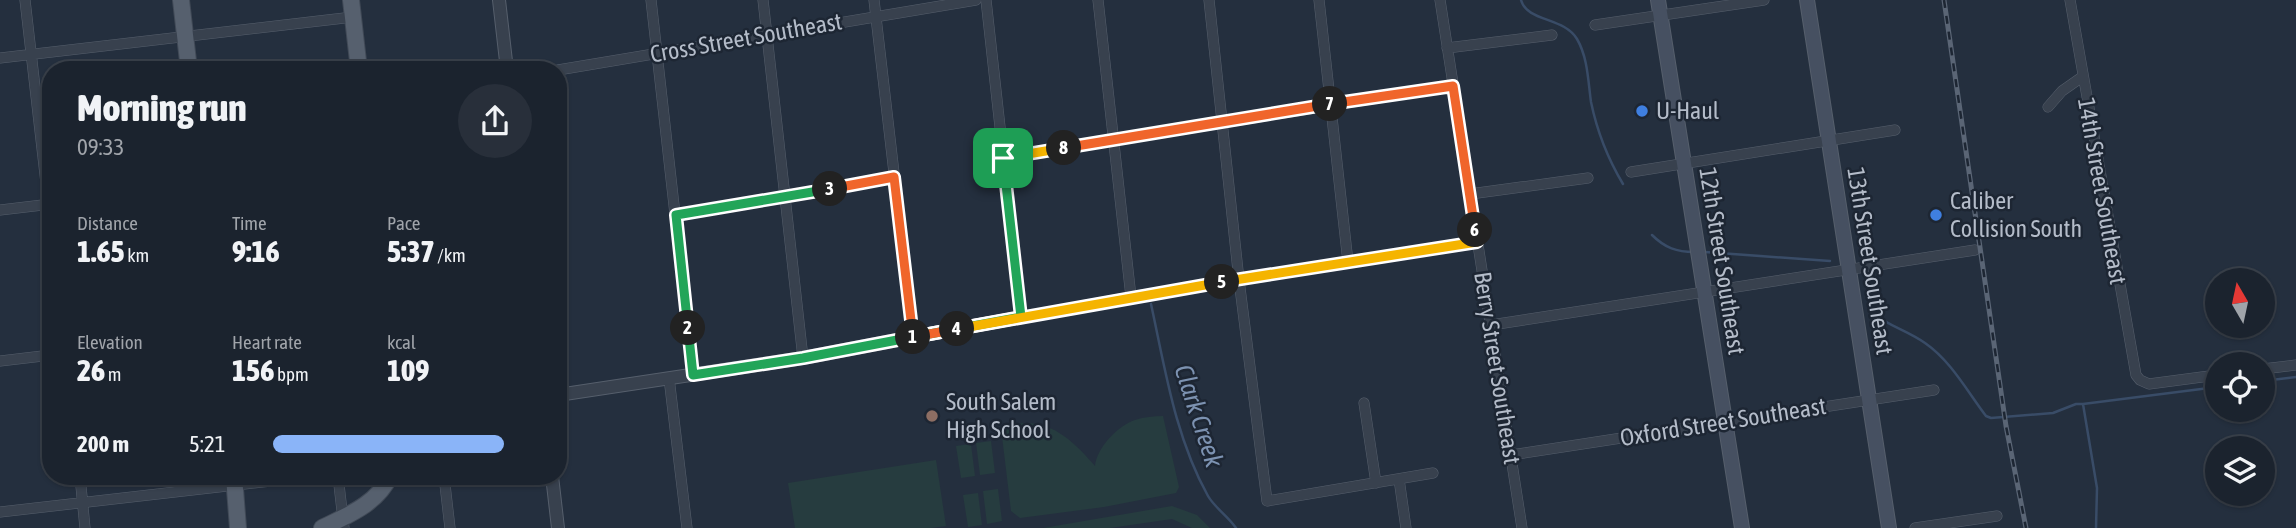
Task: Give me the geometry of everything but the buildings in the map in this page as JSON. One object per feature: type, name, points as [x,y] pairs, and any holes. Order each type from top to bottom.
[{"type":"main road","points":[[181,0],[188,61]]},
{"type":"main road","points":[[351,0],[358,61]]},
{"type":"main road","name":"12th Street Southeast","points":[[1658,0],[1742,528]]},
{"type":"main road","name":"13th Street Southeast","points":[[1807,0],[1889,528]]},
{"type":"main road","points":[[235,485],[238,528]]},
{"type":"main road","points":[[322,528],[344,523],[385,485]]},
{"type":"street","points":[[25,0],[42,146]]},
{"type":"street","points":[[499,0],[506,61]]},
{"type":"street","points":[[651,0],[693,375]]},
{"type":"street","points":[[763,0],[803,358]]},
{"type":"street","points":[[874,0],[913,337]]},
{"type":"street","name":"Cross Street Southeast","points":[[567,68],[976,0]]},
{"type":"street","points":[[986,0],[1021,317]]},
{"type":"street","points":[[1098,0],[1131,297]]},
{"type":"street","points":[[1209,0],[1239,280],[1267,501],[1433,473]]},
{"type":"street","points":[[1319,0],[1348,262]]},
{"type":"street","name":"Berry Street Southeast","points":[[1440,0],[1522,528]]},
{"type":"street","points":[[1595,25],[1764,0]]},
{"type":"street","name":"14th Street Southeast","points":[[2070,0],[2133,366],[2140,380],[2149,384],[2205,377]]},
{"type":"street","points":[[0,58],[353,18]]},
{"type":"street","points":[[1447,48],[1552,35]]},
{"type":"street","points":[[2048,107],[2062,91],[2082,77]]},
{"type":"street","points":[[1003,158],[1453,86]]},
{"type":"street","points":[[1631,172],[1895,130]]},
{"type":"street","points":[[676,215],[894,177]]},
{"type":"street","points":[[1470,194],[1588,178]]},
{"type":"street","points":[[0,210],[42,205]]},
{"type":"street","points":[[567,394],[803,358],[1131,297],[1477,242]]},
{"type":"street","points":[[1491,325],[1975,250]]},
{"type":"street","points":[[0,361],[42,356]]},
{"type":"street","points":[[2275,368],[2296,365]]},
{"type":"street","points":[[669,378],[687,528]]},
{"type":"street","name":"Oxford Street Southeast","points":[[1511,455],[1934,390]]},
{"type":"street","points":[[1364,403],[1376,483]]},
{"type":"street","points":[[1399,478],[1406,528]]},
{"type":"street","points":[[81,485],[85,528]]},
{"type":"street","points":[[0,512],[207,485]]},
{"type":"street","points":[[339,485],[344,523]]},
{"type":"street","points":[[445,485],[450,528]]},
{"type":"street","points":[[553,485],[558,528]]},
{"type":"street","points":[[1915,528],[1997,516]]},
{"type":"green space","points":[[1163,416],[1179,487],[1176,493],[1104,507],[1020,518],[1011,511],[1001,428],[1030,423],[1043,425],[1065,437],[1095,466],[1104,445],[1121,427],[1138,419]]},
{"type":"green space","points":[[991,441],[995,473],[980,475],[976,443]]},
{"type":"green space","points":[[971,444],[975,476],[961,478],[956,446]]},
{"type":"green space","points":[[936,460],[946,526],[795,528],[788,483]]},
{"type":"green space","points":[[998,489],[1002,521],[987,524],[983,491]]},
{"type":"green space","points":[[978,493],[982,525],[968,527],[963,495]]},
{"type":"green space","points":[[1172,506],[1197,515],[1210,528],[1192,528],[1172,519],[1110,528],[1043,528]]},
{"type":"waterway","points":[[1521,0],[1530,12],[1571,32],[1581,46],[1596,124],[1623,184]]},
{"type":"waterway","points":[[1652,235],[1672,248],[1694,252]]},
{"type":"waterway","points":[[1705,252],[1830,261]]},
{"type":"waterway","name":"Clark Creek","points":[[1151,304],[1172,402],[1187,450],[1208,496],[1236,528]]},
{"type":"waterway","points":[[1872,313],[1934,350],[1951,367],[1986,416],[1991,418],[2053,413],[2083,404],[2097,488],[2096,528]]},
{"type":"waterway","points":[[2275,380],[2296,377]]},
{"type":"waterway","points":[[2083,404],[2205,389]]},
{"type":"railway","points":[[1944,0],[2006,426],[2026,528]]},
{"type":"place","name":"U-Haul","points":[[1642,111]]},
{"type":"place","name":"Caliber Collision South","points":[[1936,215]]},
{"type":"place","name":"South Salem High School","points":[[932,416]]},
{"type":"route","points":[[1003,158],[1021,317],[803,358],[693,375],[676,215],[894,177],[913,337],[1021,317],[1131,297],[1477,242],[1453,86],[1003,158]]}]
